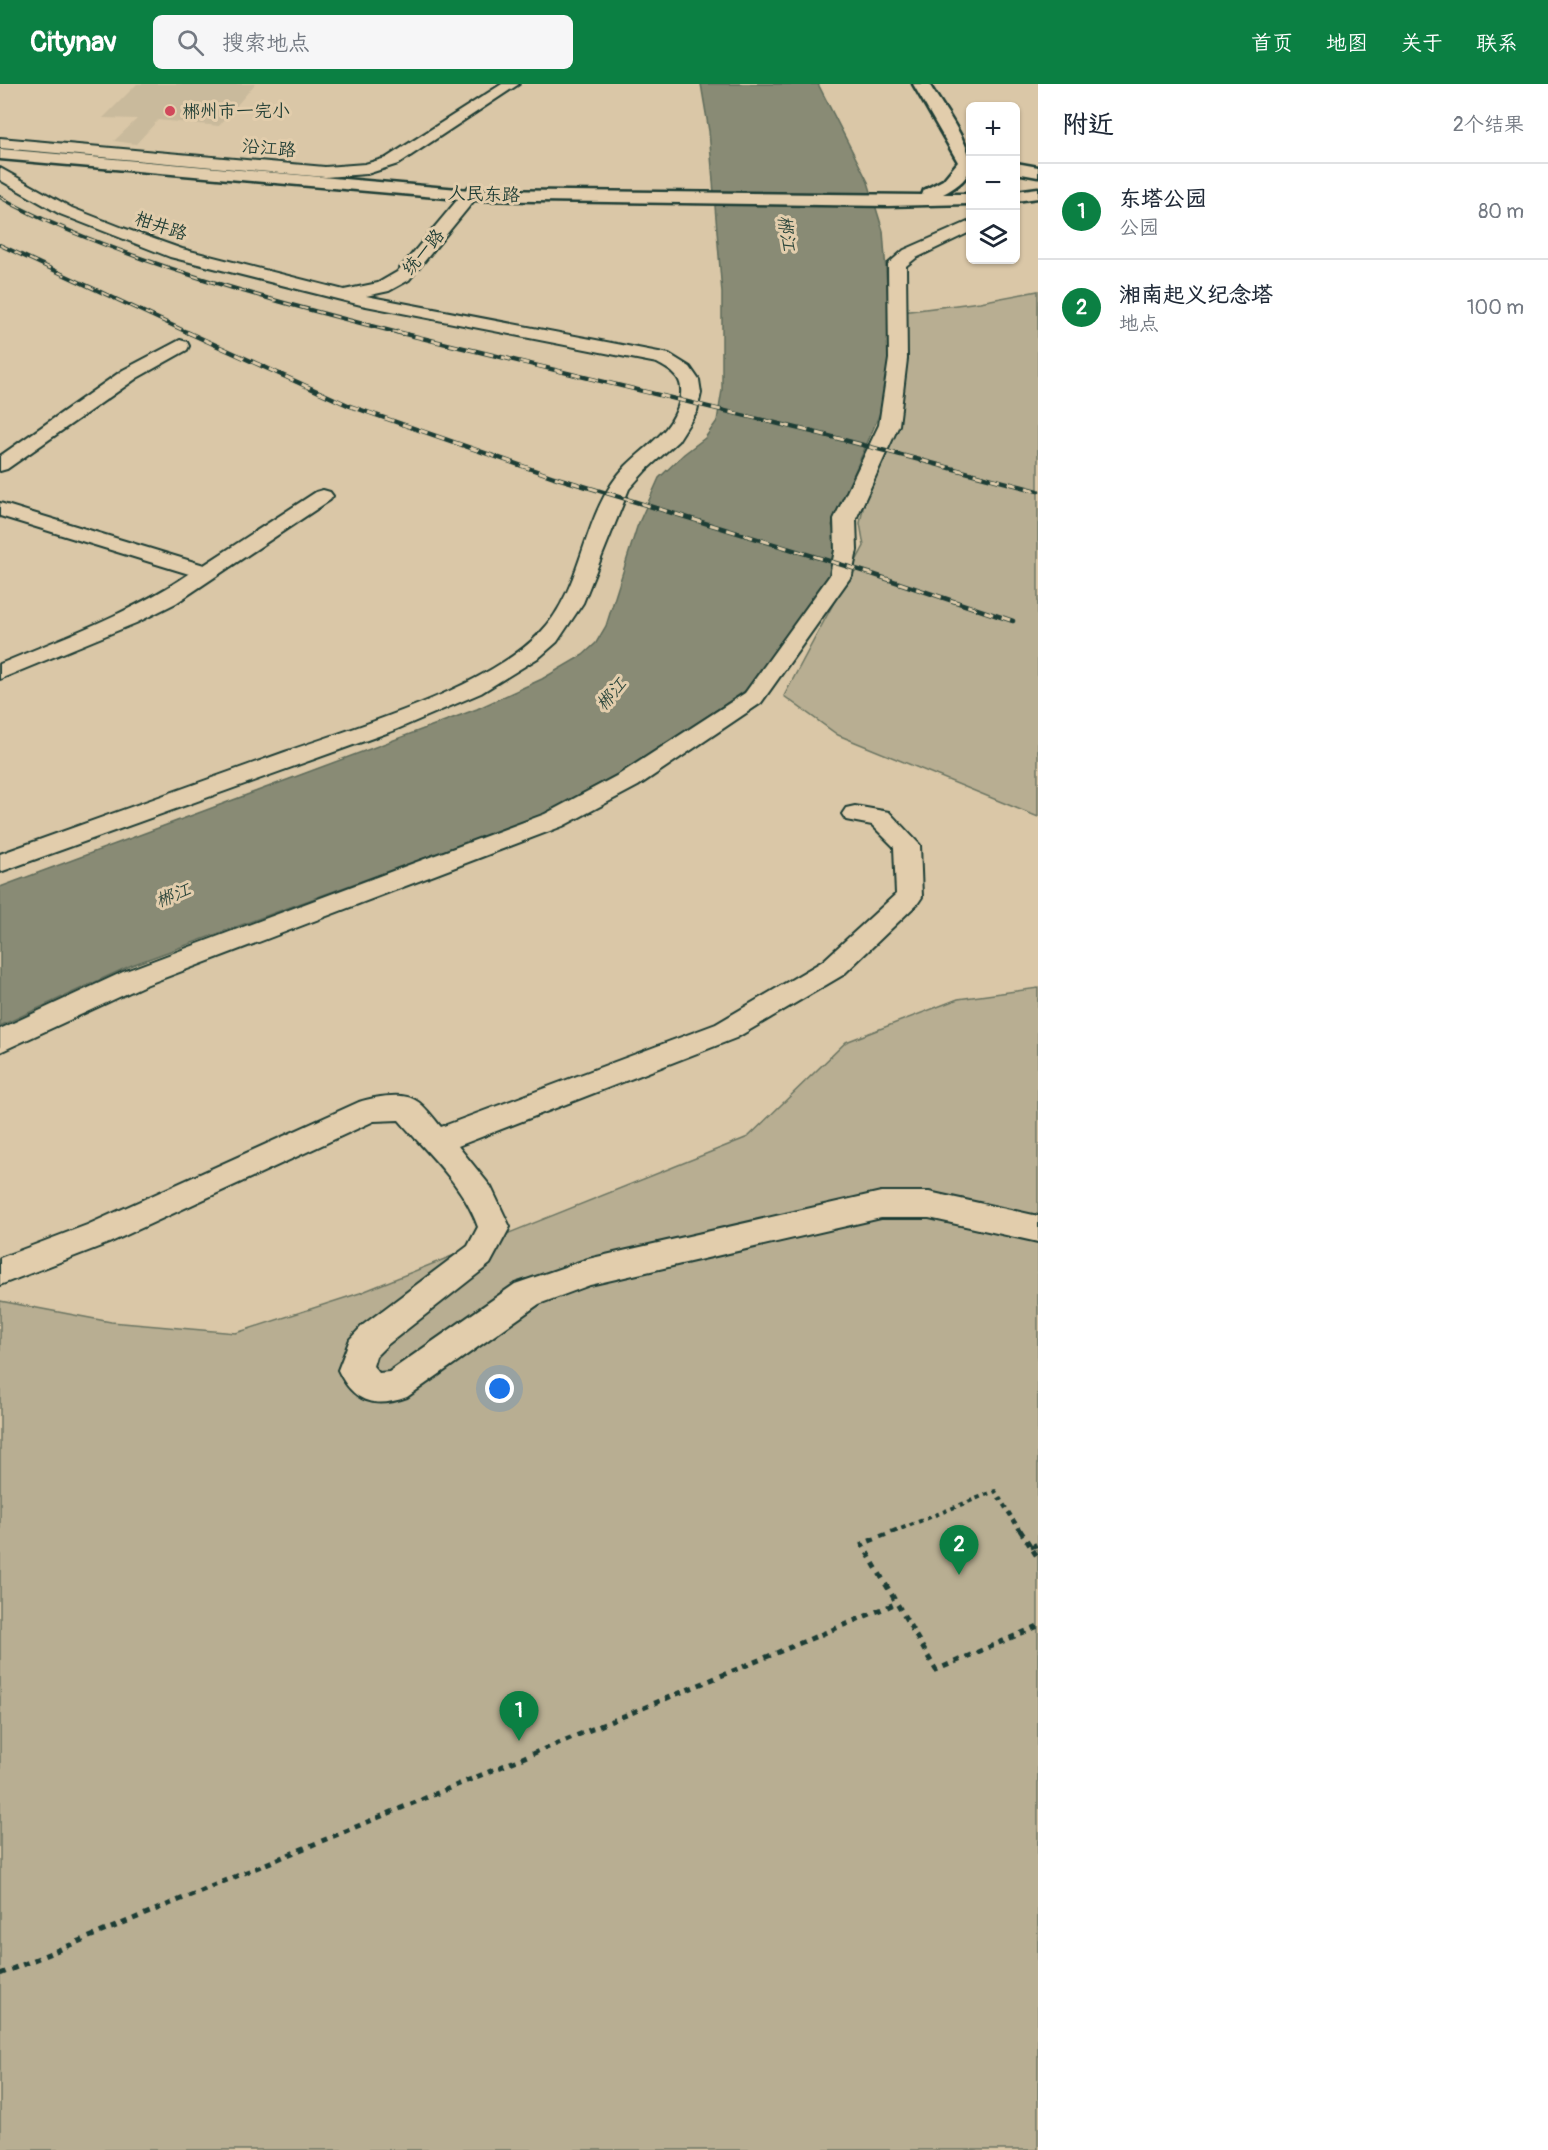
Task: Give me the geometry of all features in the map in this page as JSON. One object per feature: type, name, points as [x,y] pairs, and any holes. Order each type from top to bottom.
[{"type":"main road","points":[[921,84],[966,158]]},
{"type":"main road","name":"人民东路","points":[[0,147],[371,182],[470,195]]},
{"type":"main road","name":"人民东路","points":[[0,154],[470,195],[886,198],[966,194]]},
{"type":"main road","points":[[930,194],[949,184],[966,166]]},
{"type":"main road","points":[[1020,169],[1038,172]]},
{"type":"main road","points":[[1020,179],[1038,184]]},
{"type":"main road","points":[[1020,187],[1038,184]]},
{"type":"main road","points":[[1020,195],[1038,193]]},
{"type":"main road","name":"人民东路","points":[[886,198],[966,194]]},
{"type":"street","name":"沿江路","points":[[0,143],[325,172],[347,172],[367,169],[392,161],[512,84]]},
{"type":"street","name":"柑井路","points":[[0,173],[43,199],[117,232],[176,253],[321,291]]},
{"type":"street","name":"统一路","points":[[321,291],[364,292],[391,284],[403,276],[470,195]]},
{"type":"street","points":[[0,1041],[133,979],[554,820],[628,780],[753,698],[841,575],[846,550],[845,519],[889,425],[898,359],[897,264],[910,254],[966,228]]},
{"type":"street","points":[[403,276],[398,287],[402,298],[419,310],[437,316]]},
{"type":"street","points":[[0,863],[434,706],[513,666],[549,637],[570,607],[583,580],[603,524],[621,487],[643,462],[680,429],[691,393],[690,383],[686,374],[677,365],[662,358],[437,316],[321,291]]},
{"type":"street","points":[[0,465],[104,391],[180,346]]},
{"type":"street","points":[[0,672],[128,618],[168,598],[323,496]]},
{"type":"street","points":[[0,509],[207,573]]},
{"type":"street","points":[[435,1142],[726,1031],[833,968],[909,897],[907,845],[880,818],[855,814]]},
{"type":"street","points":[[0,1272],[98,1234],[370,1110],[406,1108],[482,1196],[491,1213],[494,1227],[479,1255],[375,1335],[362,1349],[355,1370],[371,1388],[395,1387],[527,1294],[588,1272],[881,1205],[929,1205],[1038,1229]]},
{"type":"path","points":[[1038,1558],[994,1491],[862,1544],[936,1670],[1038,1626]]},
{"type":"path","points":[[1031,1547],[1038,1544]]},
{"type":"path","points":[[0,1974],[897,1603]]},
{"type":"shaded area","name":"郴州市一完小","points":[[137,84],[255,84],[219,126],[158,120],[136,144],[114,141],[137,119],[103,118]]},
{"type":"shaded area","points":[[1038,291],[1038,817],[838,735],[784,696],[864,546],[860,523],[865,499],[896,427],[902,312],[980,302]]},
{"type":"shaded area","points":[[1038,988],[1038,2150],[0,2150],[0,1301],[111,1322],[236,1333],[360,1293],[748,1137],[846,1042],[958,999]]},
{"type":"water","name":"郴江","points":[[701,84],[818,84],[868,182],[883,231],[890,326],[889,392],[832,525],[838,545],[830,581],[755,684],[639,762],[547,813],[132,965],[0,1026],[0,887],[477,709],[542,679],[583,655],[596,643],[606,626],[637,527],[659,478],[705,438],[717,421],[722,390],[722,293],[709,131]]},
{"type":"railway","points":[[0,197],[70,231],[175,270],[272,300],[403,334]]},
{"type":"railway","points":[[0,245],[191,334]]},
{"type":"railway","points":[[187,332],[350,406],[554,477],[872,574],[1013,621]]},
{"type":"railway","points":[[397,332],[821,434],[1038,491]]},
{"type":"place","name":"郴州市一完小","points":[[170,111]]},
{"type":"place","name":"湘南起义纪念塔","points":[[959,1575]]},
{"type":"place","name":"东塔公园","points":[[519,1741]]}]
